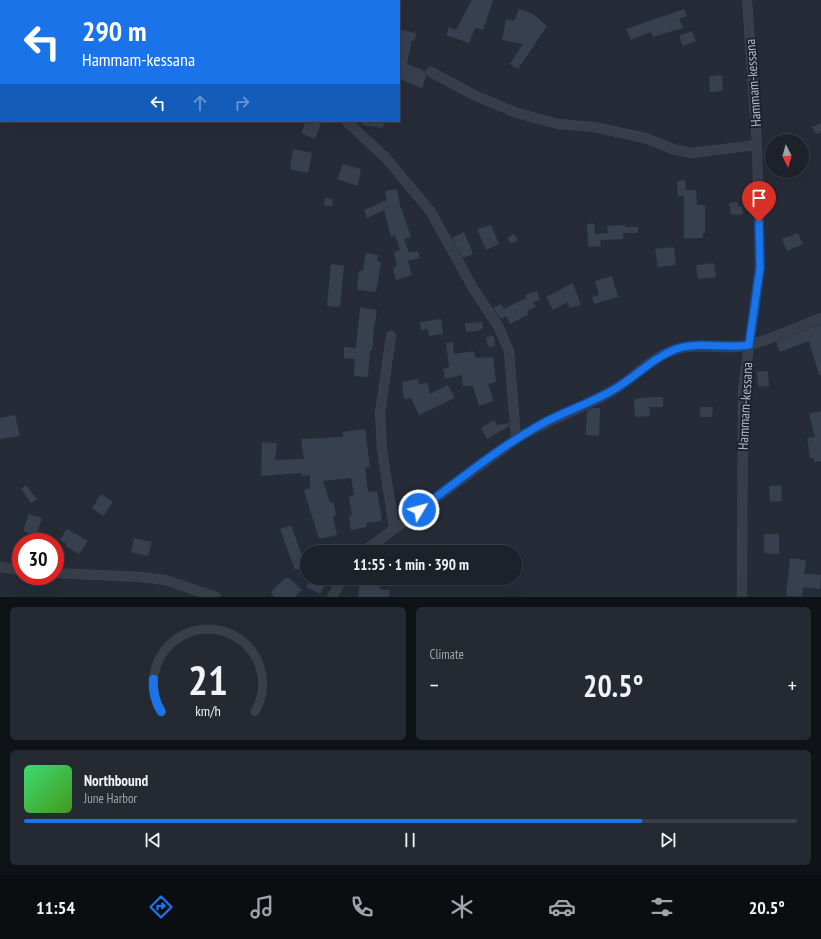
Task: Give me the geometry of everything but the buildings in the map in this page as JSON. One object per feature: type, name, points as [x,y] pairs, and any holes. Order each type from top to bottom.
[{"type":"street","name":"Hammam-kessana","points":[[742,597],[743,390],[760,268],[757,145],[747,0]]},
{"type":"street","points":[[431,72],[474,95],[503,107],[558,124],[594,127],[645,138],[674,149],[692,153],[757,145]]},
{"type":"street","points":[[347,122],[386,158],[431,212],[472,288],[498,326],[509,351],[516,440]]},
{"type":"street","points":[[372,545],[516,440],[540,425],[614,390],[659,356],[678,349],[698,346],[736,347],[749,345],[821,318]]},
{"type":"street","points":[[391,336],[380,413],[382,449],[394,528]]},
{"type":"street","points":[[0,568],[12,569]]},
{"type":"street","points":[[64,574],[165,580],[216,597]]},
{"type":"street","points":[[332,597],[339,585]]},
{"type":"route","points":[[419,510],[516,440],[540,425],[614,390],[659,356],[678,349],[698,346],[736,347],[749,345],[760,268],[759,222]]}]
